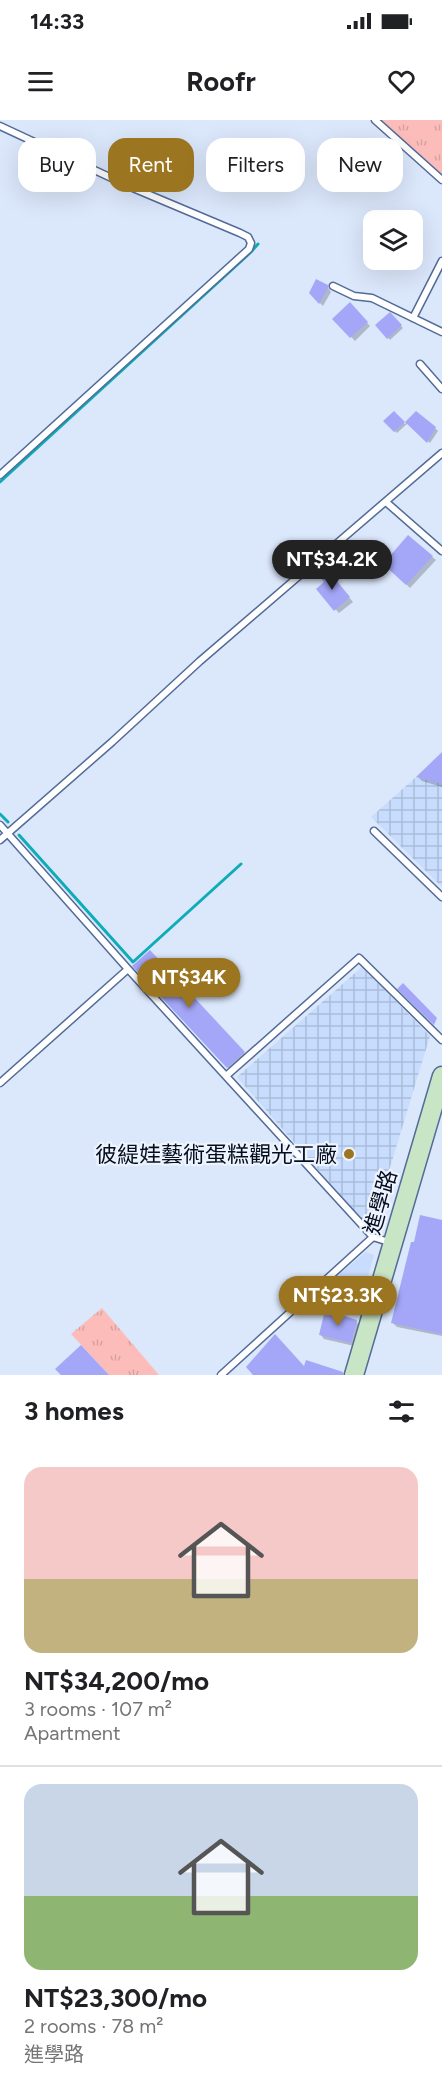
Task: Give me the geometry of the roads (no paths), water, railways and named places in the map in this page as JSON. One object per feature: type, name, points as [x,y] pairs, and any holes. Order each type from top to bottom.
[{"type":"main road","name":"進學路","points":[[354,1375],[442,1076]]},
{"type":"lane","points":[[375,120],[442,180]]},
{"type":"lane","points":[[0,126],[133,188],[240,233],[248,237],[251,243],[249,249],[0,475]]},
{"type":"lane","points":[[413,318],[442,261]]},
{"type":"lane","points":[[333,286],[354,296],[372,298],[442,332]]},
{"type":"lane","points":[[420,364],[442,389]]},
{"type":"lane","points":[[0,840],[200,662],[442,453]]},
{"type":"lane","points":[[386,502],[442,551]]},
{"type":"lane","points":[[0,825],[373,1237],[394,1243]]},
{"type":"lane","points":[[374,831],[442,897]]},
{"type":"lane","points":[[226,1076],[359,958],[442,1040]]},
{"type":"lane","points":[[0,1083],[128,969]]},
{"type":"lane","points":[[221,1375],[373,1237]]},
{"type":"waterway","points":[[0,482],[258,244]]},
{"type":"waterway","points":[[0,814],[8,822]]},
{"type":"waterway","points":[[19,835],[133,962],[241,864]]},
{"type":"place","name":"彼緹娃藝術蛋糕觀光工廠","points":[[349,1154]]}]
